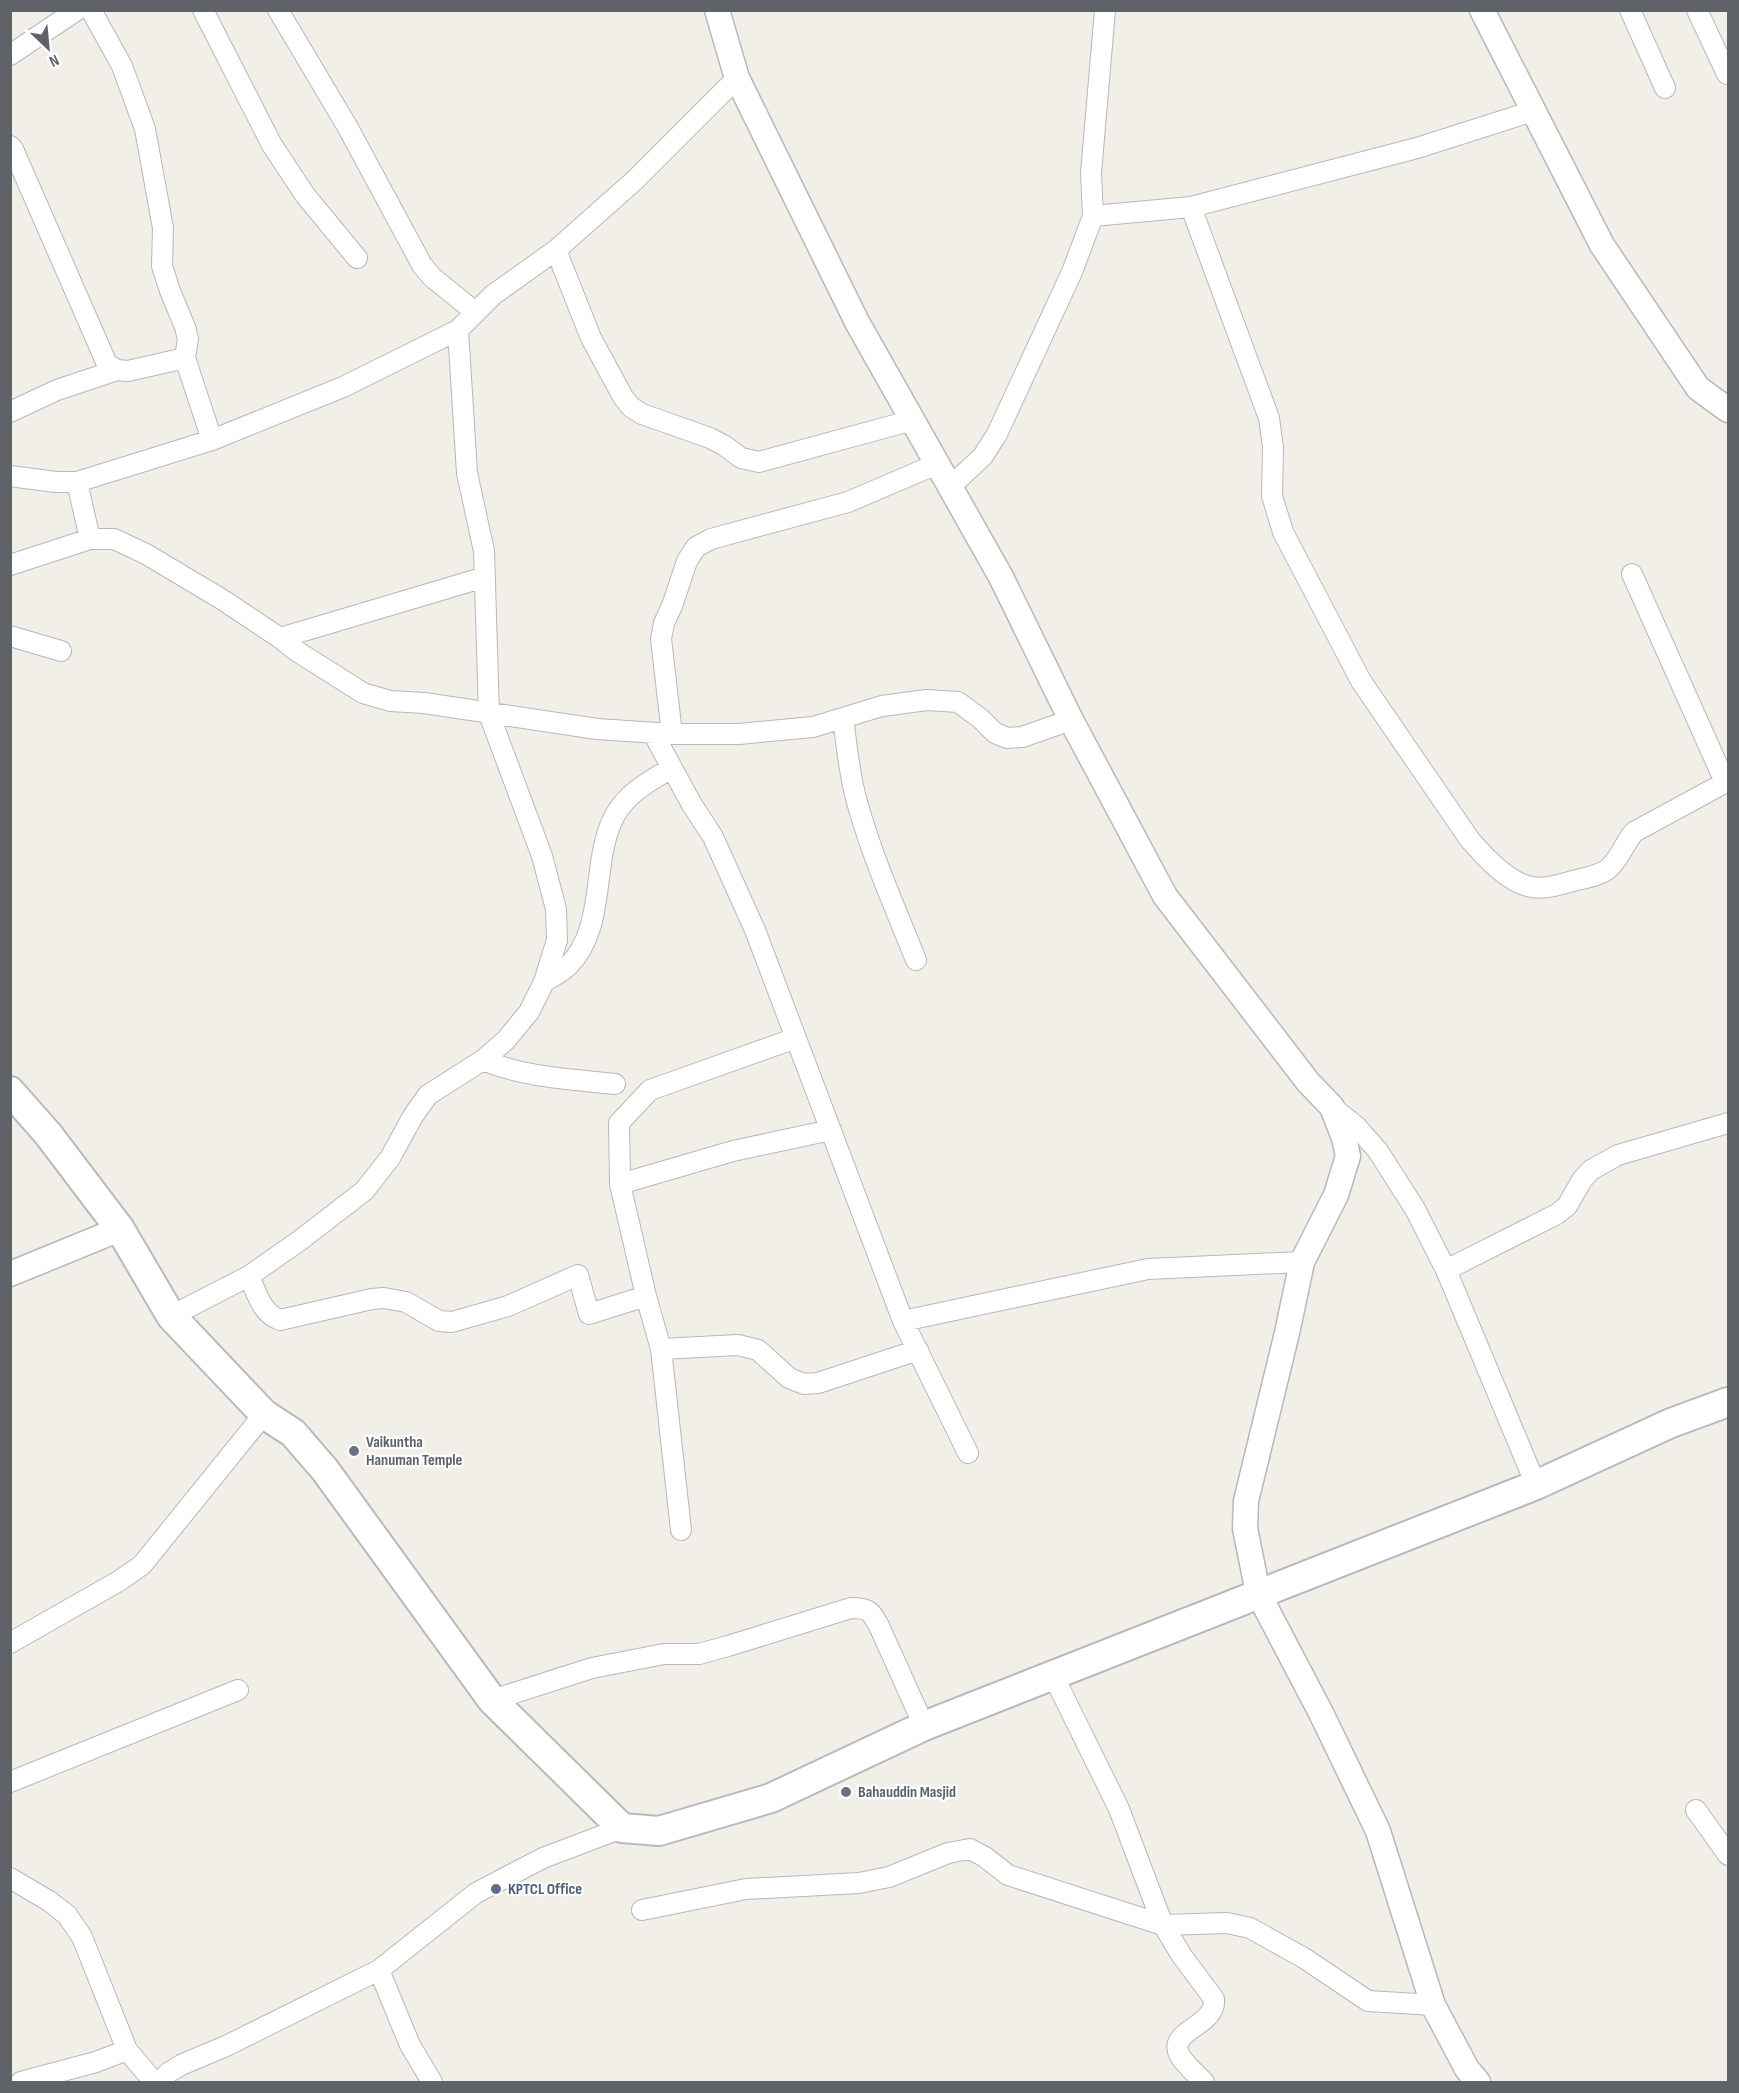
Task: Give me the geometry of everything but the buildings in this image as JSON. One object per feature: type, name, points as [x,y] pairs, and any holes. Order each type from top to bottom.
[{"type":"main road","points":[[10,1091],[48,1134],[120,1229],[171,1316],[264,1414],[293,1433],[325,1470],[492,1700],[622,1828],[658,1831],[771,1798],[924,1726],[1536,1485],[1671,1423],[1728,1402]]},
{"type":"street","points":[[10,55],[77,10]]},
{"type":"street","points":[[91,10],[122,66],[145,129],[163,228],[162,266],[188,339],[185,358],[212,440]]},
{"type":"street","points":[[203,10],[272,145],[305,195],[357,258]]},
{"type":"street","points":[[278,10],[347,126],[422,265],[432,277],[475,312]]},
{"type":"street","points":[[717,10],[737,78],[857,322],[1001,577],[1071,720],[1165,896],[1308,1082],[1332,1107],[1356,1126],[1378,1151],[1415,1209],[1446,1269],[1536,1485]]},
{"type":"street","points":[[950,487],[983,456],[997,434],[1072,272],[1093,216],[1091,173],[1105,10]]},
{"type":"street","points":[[1482,10],[1602,244],[1698,388],[1728,410]]},
{"type":"street","points":[[1630,10],[1665,88]]},
{"type":"street","points":[[1696,10],[1727,74]]},
{"type":"street","points":[[10,476],[56,482],[77,482],[212,440],[343,387],[458,330],[492,295],[556,250],[634,181],[737,78]]},
{"type":"street","points":[[1093,216],[1191,207],[1417,148],[1533,111]]},
{"type":"street","points":[[10,146],[14,149],[107,364],[117,370]]},
{"type":"street","points":[[1191,207],[1269,418],[1273,447],[1272,496],[1283,532],[1361,681],[1470,840],[1490,862],[1513,878],[1532,887],[1554,886],[1606,870],[1618,858],[1624,844],[1634,832],[1727,782],[1632,574]]},
{"type":"street","points":[[556,250],[591,338],[623,397],[631,407],[642,414],[710,438],[741,458],[759,462],[912,420]]},
{"type":"street","points":[[171,1316],[249,1276],[364,1191],[390,1158],[413,1116],[428,1095],[483,1060],[506,1040],[529,1012],[544,982],[557,940],[556,909],[542,856],[489,714],[484,551],[467,473],[458,330]]},
{"type":"street","points":[[10,412],[57,390],[117,370],[128,370],[185,358]]},
{"type":"street","points":[[937,464],[848,502],[711,538],[696,547],[687,561],[664,623],[661,639],[662,733],[672,768],[713,837],[755,930],[903,1321],[968,1454]]},
{"type":"street","points":[[77,482],[90,539]]},
{"type":"street","points":[[10,565],[90,539],[114,539],[146,554],[363,693],[390,701],[424,703],[597,729],[662,733],[739,734],[813,727],[882,706],[927,700],[958,702],[995,732],[1007,738],[1022,737],[1071,720]]},
{"type":"street","points":[[280,638],[485,577]]},
{"type":"street","points":[[10,636],[61,651]]},
{"type":"street","points":[[843,718],[849,768],[858,808],[916,960]]},
{"type":"street","points":[[544,982],[567,967],[586,940],[594,909],[602,852],[616,813],[639,788],[672,768]]},
{"type":"street","points":[[681,1530],[661,1349],[620,1184],[619,1123],[650,1090],[796,1038]]},
{"type":"street","points":[[483,1060],[504,1069],[528,1075],[615,1084]]},
{"type":"street","points":[[1332,1107],[1344,1137],[1348,1156],[1336,1195],[1302,1262],[1246,1501],[1245,1528],[1258,1593],[1321,1713],[1378,1831],[1433,2005],[1467,2069],[1478,2082]]},
{"type":"street","points":[[1446,1269],[1557,1214],[1567,1206],[1582,1180],[1591,1170],[1618,1155],[1728,1123]]},
{"type":"street","points":[[620,1184],[733,1151],[831,1130]]},
{"type":"street","points":[[10,1274],[120,1229]]},
{"type":"street","points":[[903,1321],[1148,1269],[1302,1262]]},
{"type":"street","points":[[249,1276],[265,1311],[280,1320],[384,1298],[406,1302],[439,1321],[452,1322],[508,1306],[578,1275],[589,1314],[646,1296]]},
{"type":"street","points":[[661,1349],[738,1345],[758,1350],[789,1378],[804,1384],[818,1383],[918,1350]]},
{"type":"street","points":[[10,1643],[119,1581],[142,1564],[264,1414]]},
{"type":"street","points":[[492,1700],[592,1668],[664,1654],[699,1654],[851,1608],[866,1608],[879,1626],[924,1726]]},
{"type":"street","points":[[1053,1675],[1119,1809],[1163,1925],[1182,1956],[1214,1999],[1215,2007],[1209,2017],[1180,2037],[1177,2046],[1179,2055],[1204,2082]]},
{"type":"street","points":[[10,1782],[238,1690]]},
{"type":"street","points":[[1696,1810],[1728,1855]]},
{"type":"street","points":[[160,2082],[168,2073],[181,2065],[226,2046],[379,1970],[476,1893],[543,1858],[622,1828]]},
{"type":"street","points":[[642,1910],[746,1889],[859,1883],[889,1877],[948,1853],[970,1850],[985,1857],[1008,1875],[1061,1894],[1163,1925],[1227,1923],[1250,1928],[1304,1958],[1368,2001],[1433,2005]]},
{"type":"street","points":[[10,1878],[49,1901],[67,1915],[82,1937],[127,2050],[154,2082]]},
{"type":"street","points":[[379,1970],[410,2045],[432,2082]]},
{"type":"street","points":[[21,2082],[96,2062],[127,2050]]},
{"type":"place","name":"Vaikuntha Hanuman Temple","points":[[354,1451]]},
{"type":"place","name":"Bahauddin Masjid","points":[[846,1792]]},
{"type":"place","name":"KPTCL Office","points":[[496,1889]]}]
